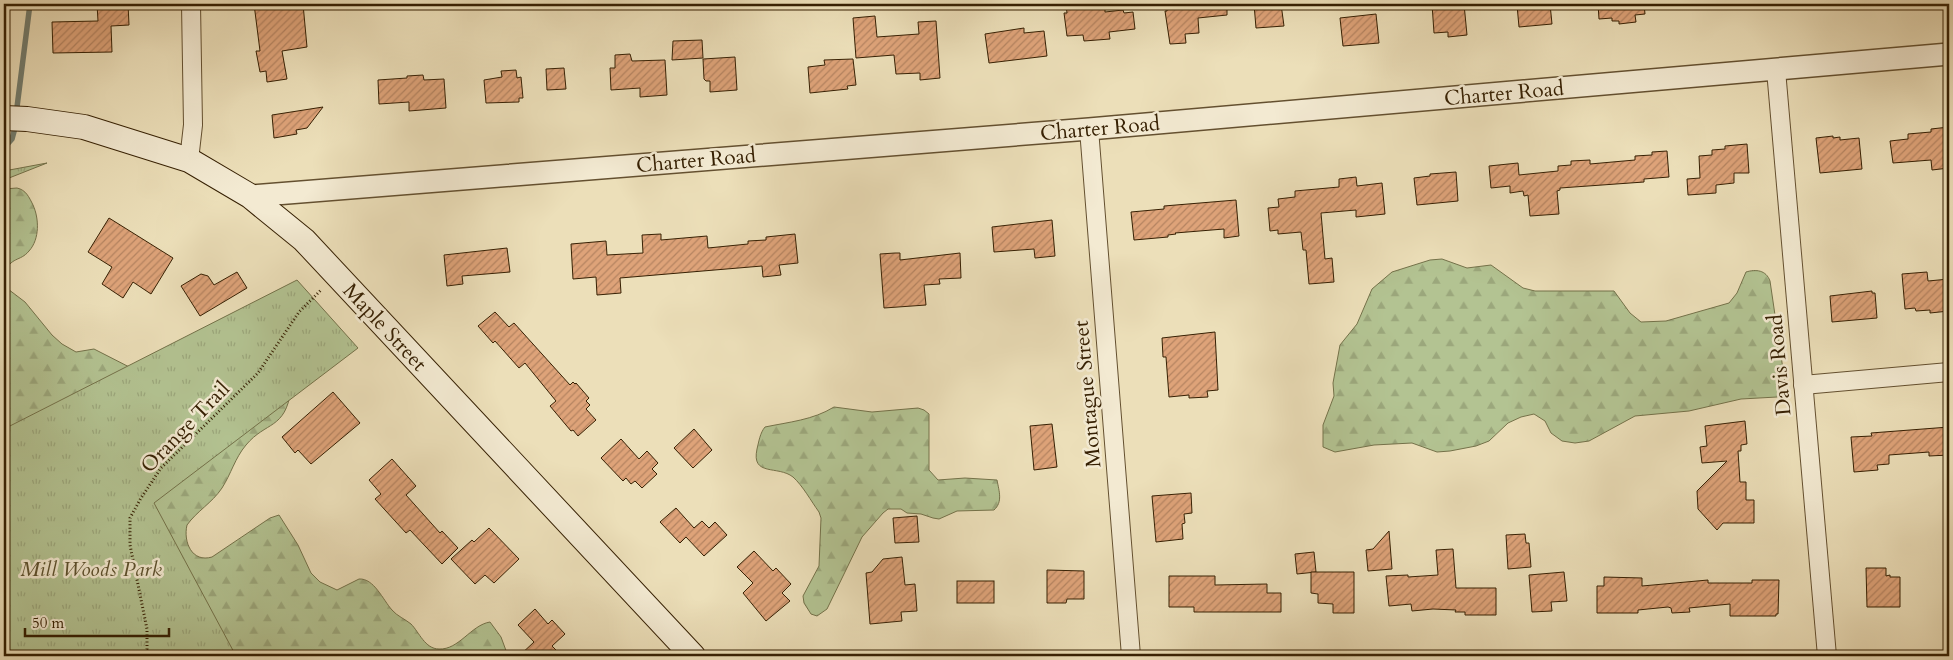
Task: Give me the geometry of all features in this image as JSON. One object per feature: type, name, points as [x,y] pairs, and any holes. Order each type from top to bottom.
[{"type":"main road","name":"Maple Street","points":[[4,118],[27,119],[84,127],[189,160],[250,196],[304,240],[693,656]]},
{"type":"street","points":[[189,160],[193,125],[191,4]]},
{"type":"street","name":"Charter Road","points":[[250,196],[1089,129],[1949,54]]},
{"type":"street","name":"Davis Road","points":[[1776,70],[1827,656]]},
{"type":"street","name":"Montague Street","points":[[1089,129],[1131,656]]},
{"type":"street","points":[[1803,385],[1949,372]]},
{"type":"path","name":"Orange Trail","points":[[144,656],[147,649],[147,629],[130,545],[130,518],[161,468],[258,373],[300,312],[337,275]]},
{"type":"green space","points":[[47,163],[4,180],[4,171]]},
{"type":"green space","points":[[17,188],[25,192],[33,205],[37,222],[37,235],[29,251],[10,264],[4,274],[4,189]]},
{"type":"green space","points":[[1442,259],[1467,268],[1491,265],[1523,288],[1535,291],[1614,291],[1630,313],[1641,322],[1666,321],[1729,303],[1737,293],[1746,272],[1760,271],[1770,281],[1785,383],[1783,393],[1777,397],[1741,399],[1689,411],[1635,416],[1589,441],[1575,443],[1562,441],[1551,433],[1545,421],[1534,414],[1508,423],[1489,441],[1476,446],[1450,451],[1437,452],[1412,443],[1374,445],[1335,452],[1323,447],[1323,425],[1334,396],[1333,383],[1340,345],[1357,324],[1372,289],[1392,272],[1430,260]]},
{"type":"green space","name":"Mill Woods Park","points":[[297,280],[358,348],[154,503],[236,656],[4,656],[4,429]]},
{"type":"green space","name":"Mill Woods Park","points":[[4,286],[25,302],[52,335],[62,344],[76,352],[94,349],[141,373],[291,390],[288,403],[279,419],[253,437],[246,445],[222,488],[187,525],[186,538],[190,550],[194,554],[205,558],[212,557],[270,518],[279,515],[298,545],[311,573],[320,582],[337,590],[359,579],[369,582],[378,590],[394,612],[411,624],[426,643],[434,648],[439,649],[453,646],[483,624],[490,622],[501,637],[508,656],[4,656]]},
{"type":"green space","points":[[834,407],[872,412],[918,408],[924,410],[929,414],[929,470],[938,480],[965,478],[997,480],[999,503],[994,510],[957,511],[939,519],[921,514],[907,513],[901,509],[888,509],[862,537],[827,609],[817,616],[811,614],[804,603],[803,596],[819,566],[821,518],[819,512],[804,489],[793,477],[762,467],[758,464],[756,458],[760,437],[765,427],[809,418]]},
{"type":"building","points":[[97,4],[128,4],[129,25],[111,26],[112,52],[53,53],[52,22],[98,21]]},
{"type":"building","points":[[254,4],[303,4],[307,47],[282,51],[287,79],[267,82],[266,71],[260,72],[256,51],[260,51]]},
{"type":"building","points":[[1066,4],[1105,4],[1105,12],[1123,10],[1124,13],[1133,12],[1135,29],[1109,32],[1110,39],[1084,41],[1083,35],[1067,36],[1064,13],[1067,13]]},
{"type":"building","points":[[1167,4],[1227,4],[1227,15],[1198,18],[1199,33],[1185,34],[1186,43],[1170,44],[1165,11],[1167,11]]},
{"type":"building","points":[[1254,4],[1281,4],[1284,26],[1256,28]]},
{"type":"building","points":[[1432,4],[1464,4],[1467,35],[1448,37],[1448,32],[1434,33]]},
{"type":"building","points":[[1550,4],[1552,24],[1519,27],[1517,5]]},
{"type":"building","points":[[1598,4],[1644,4],[1645,14],[1635,15],[1636,22],[1619,24],[1619,21],[1612,21],[1612,18],[1599,19]]},
{"type":"building","points":[[1376,14],[1379,43],[1343,46],[1340,18]]},
{"type":"building","points":[[875,16],[877,37],[919,34],[918,22],[936,21],[940,78],[920,80],[920,73],[896,74],[894,55],[856,58],[853,18]]},
{"type":"building","points":[[1024,28],[1024,33],[1044,31],[1047,56],[989,63],[985,34]]},
{"type":"building","points":[[702,40],[703,58],[672,60],[673,41]]},
{"type":"building","points":[[630,54],[632,61],[665,60],[667,95],[640,97],[640,88],[611,90],[610,68],[615,68],[615,55]]},
{"type":"building","points":[[735,57],[737,90],[710,92],[710,81],[704,79],[703,59]]},
{"type":"building","points":[[853,59],[856,85],[847,86],[848,89],[810,93],[808,67],[825,65],[824,60]]},
{"type":"building","points":[[564,68],[566,89],[547,90],[546,69]]},
{"type":"building","points":[[516,70],[517,78],[521,77],[523,98],[519,98],[519,102],[486,103],[484,80],[502,77],[501,71]]},
{"type":"building","points":[[423,75],[424,80],[444,79],[446,108],[409,111],[409,102],[379,104],[378,80]]},
{"type":"building","points":[[323,107],[307,128],[296,130],[297,134],[274,138],[272,115]]},
{"type":"building","points":[[1949,127],[1949,168],[1932,170],[1931,160],[1893,163],[1890,141],[1908,139],[1908,134],[1931,132],[1931,129]]},
{"type":"building","points":[[1833,136],[1833,138],[1840,137],[1840,140],[1859,138],[1862,169],[1820,173],[1816,138]]},
{"type":"building","points":[[1747,144],[1749,173],[1734,173],[1734,183],[1716,185],[1716,193],[1688,195],[1687,179],[1700,178],[1699,156],[1712,155],[1712,150],[1725,149],[1725,146]]},
{"type":"building","points":[[1667,151],[1669,177],[1644,179],[1644,182],[1560,188],[1557,191],[1559,214],[1530,216],[1528,195],[1524,196],[1523,191],[1510,193],[1510,186],[1491,188],[1489,166],[1518,163],[1519,175],[1558,171],[1558,166],[1571,165],[1571,161],[1590,160],[1590,164],[1635,160],[1635,156],[1652,155],[1652,152]]},
{"type":"building","points":[[1456,172],[1458,201],[1417,205],[1414,178],[1430,176],[1430,174]]},
{"type":"building","points":[[1356,177],[1357,186],[1382,183],[1385,214],[1356,217],[1356,210],[1321,213],[1325,259],[1332,258],[1334,282],[1309,284],[1306,250],[1303,250],[1301,232],[1278,234],[1278,230],[1270,231],[1268,208],[1279,207],[1278,199],[1295,197],[1295,191],[1339,187],[1339,179]]},
{"type":"building","points":[[1236,200],[1239,236],[1224,238],[1224,229],[1175,233],[1168,235],[1168,237],[1134,240],[1131,212],[1164,209],[1164,206]]},
{"type":"building","points":[[109,218],[173,258],[151,294],[133,282],[123,298],[102,284],[112,267],[88,252]]},
{"type":"building","points":[[1052,220],[1055,256],[1035,258],[1034,249],[994,252],[992,227]]},
{"type":"building","points":[[661,234],[661,240],[707,236],[708,248],[748,244],[748,241],[766,240],[766,237],[795,234],[798,263],[779,265],[781,275],[763,277],[762,266],[620,278],[621,293],[597,295],[596,277],[573,279],[571,244],[606,241],[607,255],[643,253],[642,235]]},
{"type":"building","points":[[507,248],[510,272],[462,276],[463,284],[447,286],[444,255]]},
{"type":"building","points":[[900,253],[900,260],[960,253],[961,278],[939,279],[940,284],[924,285],[926,305],[884,308],[880,254]]},
{"type":"building","points":[[237,272],[247,288],[200,316],[181,286],[201,274],[208,276],[214,285]]},
{"type":"building","points":[[1927,272],[1928,281],[1949,279],[1949,311],[1930,313],[1930,310],[1916,311],[1915,308],[1905,309],[1902,274]]},
{"type":"building","points":[[1872,291],[1872,293],[1875,293],[1877,318],[1832,322],[1830,296]]},
{"type":"building","points":[[495,312],[509,327],[514,323],[570,385],[573,382],[576,383],[589,398],[586,401],[590,405],[586,409],[596,420],[578,436],[573,430],[571,431],[550,406],[556,401],[525,363],[519,368],[495,341],[493,343],[478,326]]},
{"type":"building","points":[[1215,332],[1218,390],[1207,391],[1208,397],[1189,398],[1189,395],[1169,397],[1166,357],[1163,357],[1162,338]]},
{"type":"building","points":[[333,392],[360,423],[311,464],[298,450],[295,453],[282,437]]},
{"type":"building","points":[[1745,421],[1747,444],[1741,445],[1741,451],[1738,451],[1740,482],[1746,482],[1746,500],[1754,500],[1754,523],[1723,523],[1717,530],[1698,509],[1697,491],[1727,461],[1702,463],[1700,447],[1707,446],[1705,426]]},
{"type":"building","points":[[1052,424],[1057,467],[1034,470],[1030,426]]},
{"type":"building","points":[[1949,427],[1949,455],[1929,456],[1929,452],[1889,455],[1889,464],[1877,465],[1878,470],[1854,472],[1851,437],[1872,436],[1871,433]]},
{"type":"building","points":[[694,429],[712,450],[693,468],[674,448]]},
{"type":"building","points":[[621,439],[639,459],[647,451],[658,463],[652,469],[657,474],[642,488],[635,481],[631,484],[626,478],[623,481],[601,458]]},
{"type":"building","points":[[392,459],[416,486],[406,495],[440,533],[442,531],[458,548],[442,564],[410,530],[406,533],[375,499],[381,494],[369,480]]},
{"type":"building","points":[[1191,493],[1192,513],[1184,514],[1185,523],[1182,524],[1183,539],[1156,542],[1152,496]]},
{"type":"building","points":[[676,508],[694,528],[702,521],[709,528],[715,522],[727,535],[704,556],[686,537],[680,543],[660,522]]},
{"type":"building","points":[[917,516],[919,542],[895,543],[893,518]]},
{"type":"building","points":[[489,528],[519,559],[494,583],[485,575],[475,584],[451,559]]},
{"type":"building","points":[[1389,531],[1392,569],[1368,571],[1366,550],[1373,549]]},
{"type":"building","points":[[1525,534],[1526,543],[1529,543],[1531,567],[1508,569],[1506,535]]},
{"type":"building","points":[[1453,549],[1456,588],[1496,588],[1496,615],[1465,615],[1465,612],[1455,612],[1456,610],[1433,609],[1412,611],[1411,604],[1389,606],[1386,576],[1438,575],[1436,550]]},
{"type":"building","points":[[754,551],[773,571],[776,568],[791,584],[782,593],[790,601],[766,621],[743,593],[753,583],[737,567]]},
{"type":"building","points":[[1314,552],[1316,572],[1297,574],[1295,554]]},
{"type":"building","points":[[902,557],[905,585],[915,584],[917,611],[901,612],[902,621],[870,624],[866,573],[872,572],[883,559]]},
{"type":"building","points":[[1866,568],[1886,568],[1886,576],[1900,577],[1900,607],[1867,607]]},
{"type":"building","points":[[1047,570],[1084,571],[1084,599],[1067,599],[1066,603],[1047,603]]},
{"type":"building","points":[[1311,572],[1354,572],[1354,613],[1333,613],[1333,604],[1318,603],[1318,594],[1311,593]]},
{"type":"building","points":[[1564,572],[1567,601],[1551,602],[1552,611],[1532,612],[1529,575]]},
{"type":"building","points":[[1169,576],[1215,576],[1215,585],[1267,584],[1267,593],[1281,593],[1281,612],[1194,612],[1194,607],[1169,607]]},
{"type":"building","points":[[1604,577],[1642,578],[1642,586],[1708,580],[1708,583],[1752,583],[1752,580],[1779,580],[1778,614],[1776,616],[1730,616],[1730,604],[1689,608],[1690,612],[1672,613],[1671,608],[1668,607],[1638,610],[1638,613],[1597,613],[1597,586],[1604,586]]},
{"type":"building","points":[[957,581],[994,581],[994,603],[957,603]]},
{"type":"building","points":[[535,609],[548,624],[552,620],[565,634],[552,646],[562,656],[519,656],[534,642],[518,625]]},
{"type":"waterway","points":[[16,115],[30,4]]},
{"type":"waterway","points":[[4,148],[12,139],[16,124]]}]
